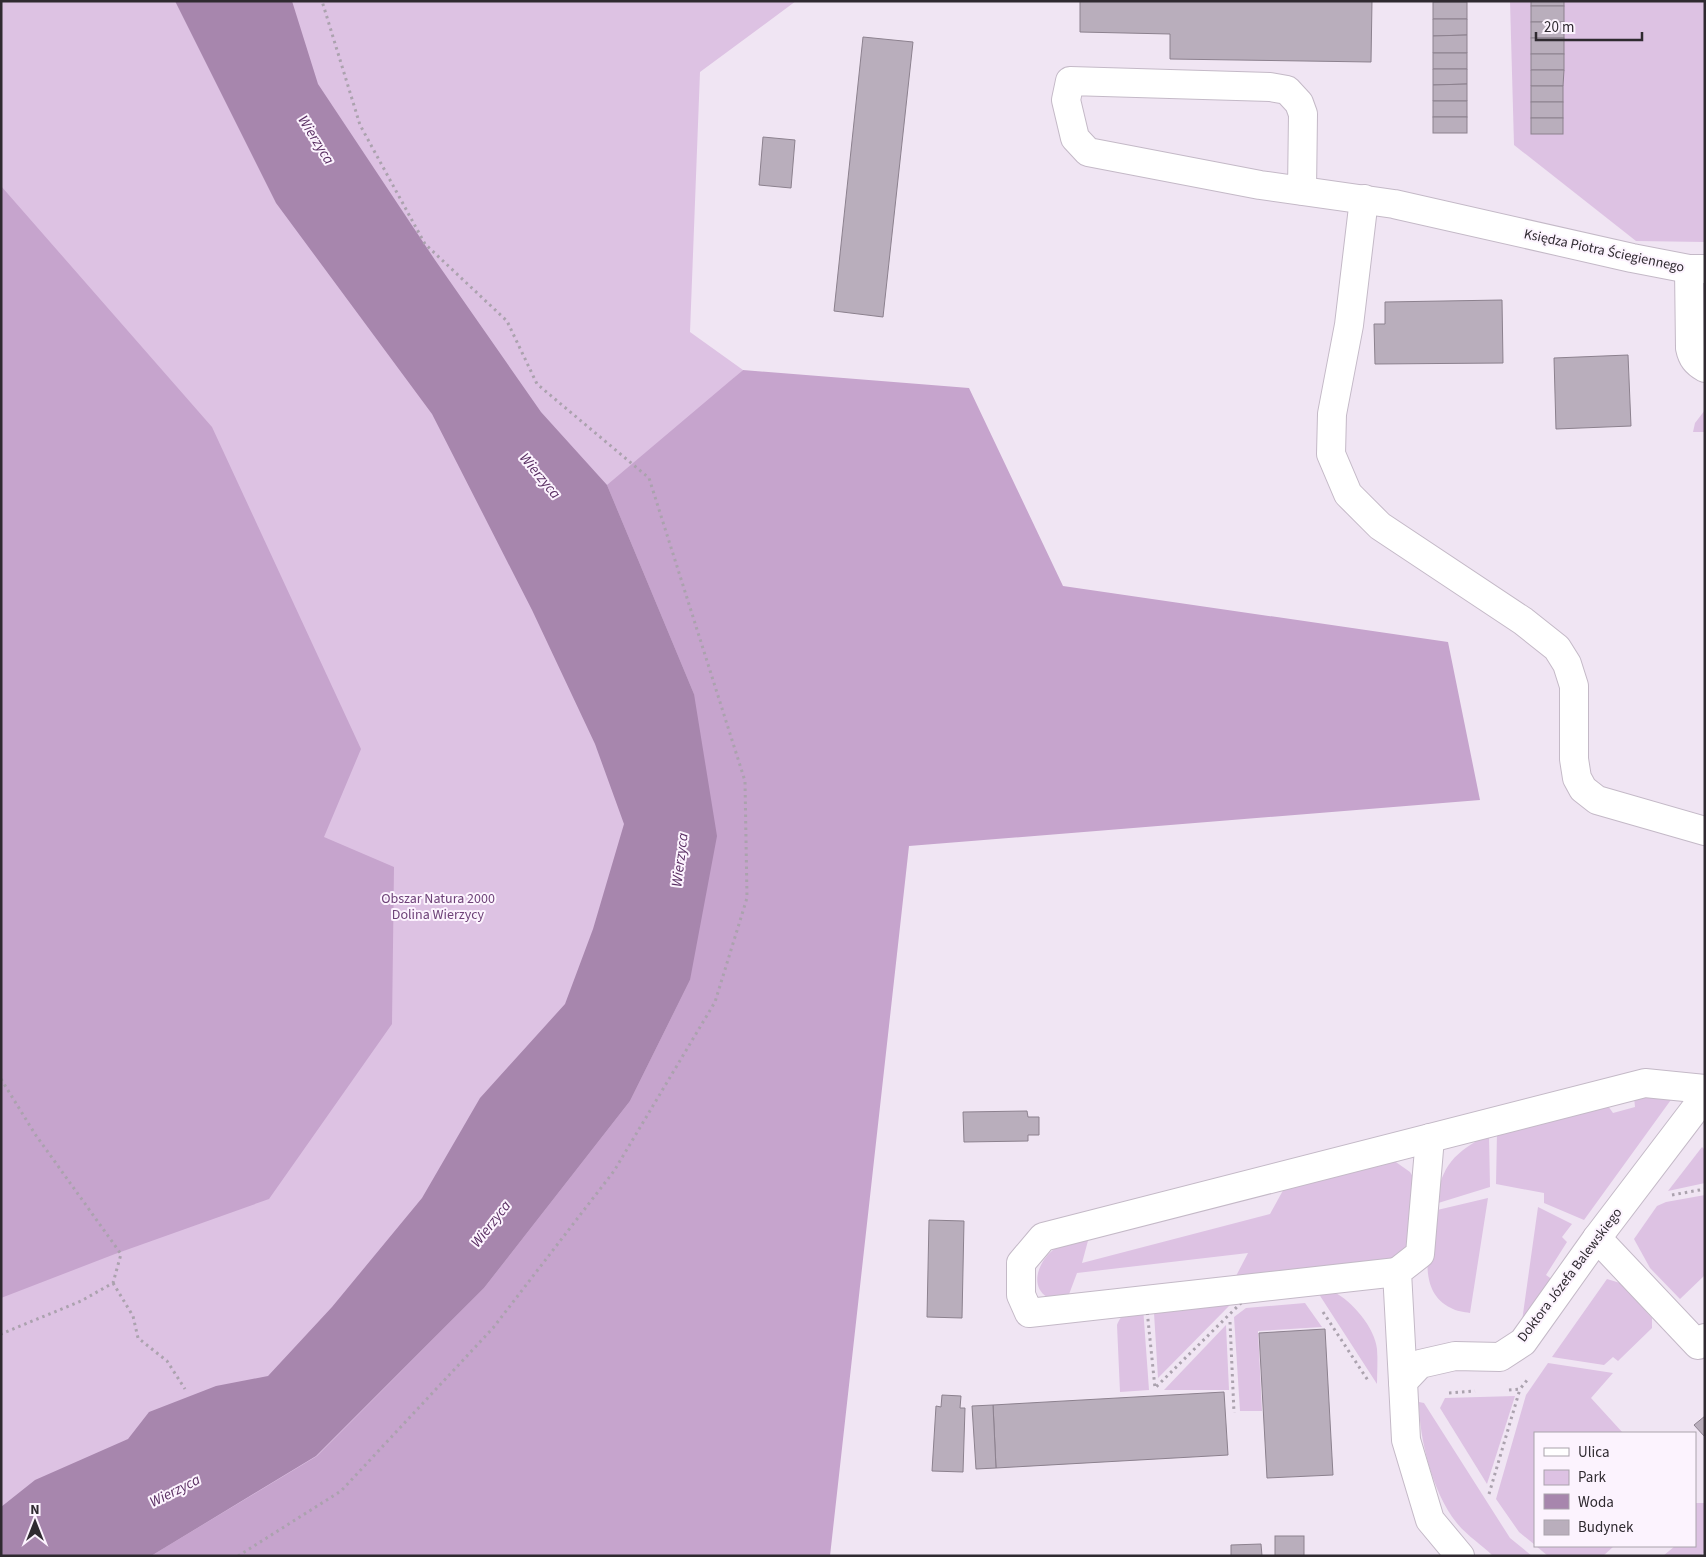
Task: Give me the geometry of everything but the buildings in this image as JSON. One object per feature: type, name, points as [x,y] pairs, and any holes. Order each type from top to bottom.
[{"type":"street","name":"Księdza Piotra Ściegiennego","points":[[1302,190],[1303,114],[1299,103],[1287,90],[1270,86],[1070,81],[1066,100],[1075,138],[1088,152],[1260,185],[1364,199],[1697,269]]},
{"type":"street","points":[[1364,199],[1349,326],[1332,414],[1331,454],[1348,494],[1380,526],[1522,621],[1557,648],[1567,664],[1574,686],[1574,759],[1577,778],[1583,789],[1597,800],[1705,831]]},
{"type":"street","points":[[1697,269],[1690,348],[1692,357],[1705,368]]},
{"type":"street","points":[[1430,1138],[1420,1254],[1397,1272],[1029,1313],[1022,1295],[1021,1263],[1043,1237],[1430,1138],[1645,1083],[1702,1105]]},
{"type":"street","name":"Doktora Józefa Balewskiego","points":[[1403,1387],[1420,1364],[1455,1356],[1500,1356],[1523,1342],[1597,1238],[1702,1105]]},
{"type":"street","points":[[1597,1238],[1698,1345],[1705,1338]]},
{"type":"street","points":[[1397,1272],[1406,1440],[1430,1520],[1460,1556]]},
{"type":"path","points":[[238,1556],[341,1491],[493,1328],[614,1170],[715,1002],[747,898],[745,781],[649,478],[537,384],[507,321],[426,244],[360,125],[322,1]]},
{"type":"path","points":[[1,1079],[35,1134],[121,1254],[113,1284],[132,1316],[138,1338],[167,1361],[185,1389]]},
{"type":"path","points":[[1666,1196],[1705,1189]]},
{"type":"path","points":[[1,1334],[81,1301],[113,1284]]},
{"type":"path","points":[[1246,1298],[1155,1388],[1147,1310],[1246,1298],[1255,1297]]},
{"type":"path","points":[[1320,1307],[1377,1393],[1403,1387],[1482,1391]]},
{"type":"path","points":[[1229,1314],[1234,1413]]},
{"type":"path","points":[[1489,1494],[1520,1389],[1532,1374]]},
{"type":"path","points":[[1501,1390],[1520,1389]]},
{"type":"green space","name":"Obszar Natura 2000 Dolina Wierzycy","points":[[1,1],[796,1],[700,72],[690,332],[743,370],[734,378],[684,1556],[1,1556]]},
{"type":"green space","points":[[1510,1],[1705,1],[1705,242],[1636,241],[1514,145]]},
{"type":"green space","points":[[1705,410],[1705,432],[1693,432],[1695,423]]},
{"type":"green space","points":[[1634,1097],[1673,1097],[1584,1220],[1544,1203],[1544,1193],[1496,1184],[1497,1132],[1606,1103],[1613,1113],[1635,1107]]},
{"type":"green space","points":[[1489,1134],[1490,1187],[1435,1204],[1442,1179],[1452,1161],[1466,1148]]},
{"type":"green space","points":[[1702,1147],[1705,1150],[1705,1183],[1668,1191]]},
{"type":"green space","points":[[1393,1160],[1410,1172],[1416,1182],[1407,1251],[1393,1261],[1235,1278],[1248,1253],[1077,1273],[1068,1297],[1047,1297],[1038,1286],[1038,1272],[1045,1258],[1050,1252],[1064,1245],[1089,1237],[1082,1263],[1270,1214],[1286,1185]]},
{"type":"green space","points":[[1705,1195],[1705,1275],[1680,1299],[1650,1268],[1634,1239],[1657,1206],[1666,1202]]},
{"type":"green space","points":[[1488,1198],[1470,1313],[1458,1311],[1440,1300],[1433,1290],[1429,1278],[1427,1265],[1433,1211]]},
{"type":"green space","points":[[1538,1207],[1572,1224],[1562,1237],[1567,1242],[1546,1275],[1553,1280],[1522,1321]]},
{"type":"green space","points":[[1607,1279],[1620,1283],[1652,1318],[1652,1328],[1618,1361],[1613,1357],[1604,1365],[1552,1357]]},
{"type":"green space","points":[[1315,1288],[1334,1292],[1341,1296],[1362,1316],[1372,1332],[1377,1349],[1377,1384]]},
{"type":"green space","points":[[1305,1303],[1322,1327],[1258,1331],[1262,1411],[1240,1411],[1234,1317],[1246,1308]]},
{"type":"green space","points":[[1230,1305],[1158,1378],[1154,1313]]},
{"type":"green space","points":[[1143,1307],[1149,1390],[1120,1392],[1117,1325],[1124,1315]]},
{"type":"green space","points":[[1226,1325],[1229,1390],[1164,1390]]},
{"type":"green space","points":[[1548,1363],[1613,1373],[1591,1398],[1622,1432],[1534,1432],[1534,1544],[1519,1532],[1496,1499],[1526,1395]]},
{"type":"green space","points":[[1515,1396],[1487,1484],[1440,1408],[1445,1398]]},
{"type":"green space","points":[[1419,1402],[1424,1403],[1510,1538],[1532,1556],[1493,1556],[1456,1522],[1441,1496],[1429,1465],[1422,1432]]},
{"type":"green space","points":[[1696,1503],[1705,1503],[1705,1552],[1700,1556],[1663,1556],[1674,1547],[1696,1547]]},
{"type":"green space","points":[[1537,1547],[1613,1547],[1603,1556],[1548,1556]]},
{"type":"shaded area","points":[[1,186],[212,427],[361,749],[324,837],[394,867],[392,1024],[269,1199],[115,1254],[1,1298]]},
{"type":"shaded area","points":[[743,370],[969,388],[1063,586],[1448,642],[1480,800],[909,846],[830,1556],[151,1556],[317,1456],[484,1288],[630,1101],[690,980],[694,694],[607,485]]},
{"type":"water","name":"Wierzyca","points":[[175,1],[292,1],[318,84],[435,260],[541,412],[607,485],[694,694],[717,836],[690,980],[630,1101],[484,1288],[316,1456],[151,1556],[1,1556],[1,1507],[35,1480],[128,1439],[149,1412],[216,1386],[268,1376],[332,1307],[422,1198],[480,1098],[565,1004],[593,929],[624,824],[595,744],[532,610],[432,414],[276,203]]}]
